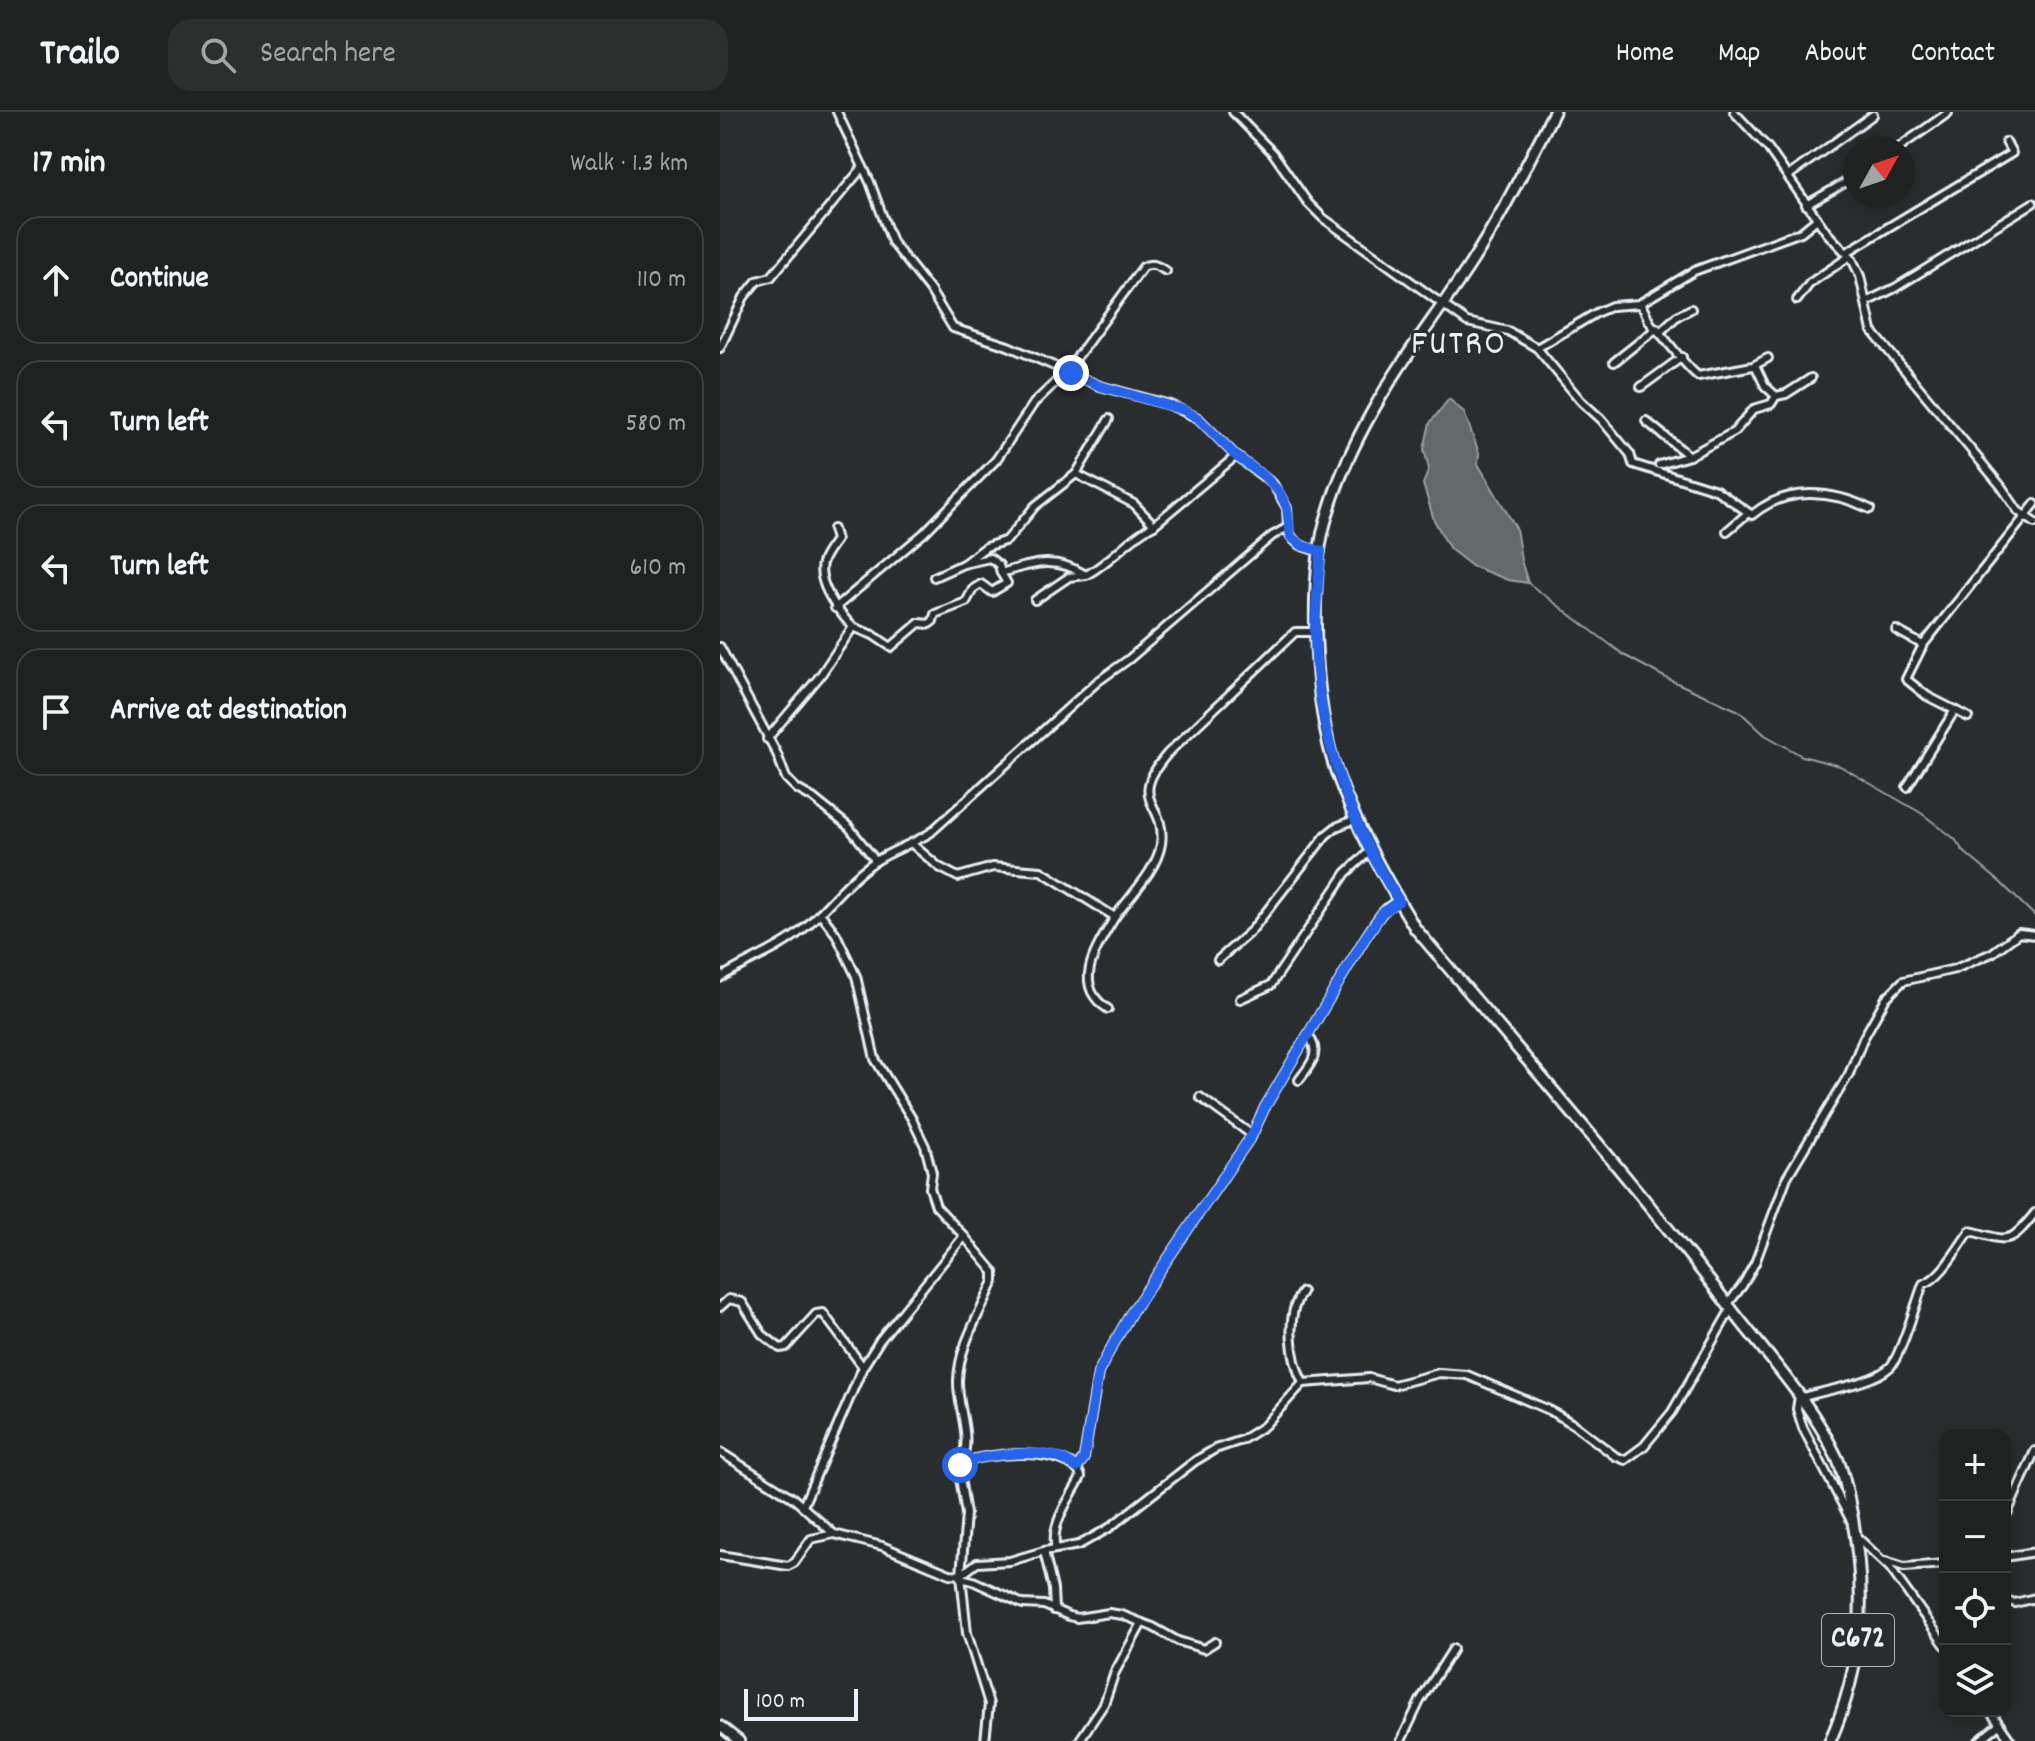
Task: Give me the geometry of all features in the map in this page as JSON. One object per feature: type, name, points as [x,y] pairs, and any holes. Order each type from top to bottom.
[{"type":"main road","name":"C672","points":[[1554,112],[1494,226],[1365,424],[1327,514],[1315,632],[1322,702],[1335,768],[1370,851],[1415,928],[1667,1225],[1800,1397],[1837,1459],[1846,1485],[1855,1531],[1861,1597],[1856,1661],[1832,1740]]},
{"type":"street","points":[[837,112],[863,167],[892,242],[930,290],[953,328],[999,343],[1100,386],[1184,410],[1198,418],[1280,493],[1287,508],[1291,537],[1300,545],[1321,551]]},
{"type":"street","points":[[1233,112],[1273,153],[1308,203],[1323,218],[1467,322],[1508,331],[1537,348],[1581,401],[1607,425],[1630,454],[1633,464],[1716,490],[1752,515],[1767,503],[1783,497],[1811,494],[1839,496],[1870,509]]},
{"type":"street","points":[[1734,112],[1768,148],[1827,233],[1848,254],[1860,276],[1872,331],[2024,516],[2035,523]]},
{"type":"street","points":[[1915,136],[1948,113]]},
{"type":"street","points":[[1788,176],[1873,115]]},
{"type":"street","points":[[1797,300],[1810,283],[1905,215],[2012,153],[2006,142]]},
{"type":"street","points":[[720,348],[744,297],[757,281],[771,277],[863,167]]},
{"type":"street","points":[[1806,205],[1843,184]]},
{"type":"street","points":[[1866,302],[1895,288],[2033,203]]},
{"type":"street","points":[[1537,348],[1598,312],[1612,306],[1639,304],[1694,271],[1801,232],[1817,219]]},
{"type":"street","points":[[835,608],[924,533],[996,460],[1034,403],[1067,371],[1143,267],[1156,265],[1166,271]]},
{"type":"street","points":[[1639,304],[1650,323],[1698,376],[1755,365],[1768,358]]},
{"type":"street","points":[[1614,362],[1691,309]]},
{"type":"street","points":[[1641,387],[1682,357]]},
{"type":"street","points":[[1755,365],[1765,386],[1776,396]]},
{"type":"street","points":[[1659,465],[1689,456],[1734,432],[1754,409],[1771,404],[1776,396],[1786,394],[1811,378]]},
{"type":"street","points":[[963,564],[986,547],[1007,540],[1035,506],[1076,474],[1109,419]]},
{"type":"street","points":[[1646,421],[1689,456]]},
{"type":"street","points":[[1035,600],[1069,577],[1086,575],[1098,569],[1236,456]]},
{"type":"street","points":[[1076,474],[1134,504],[1154,525]]},
{"type":"street","points":[[1968,717],[1927,696],[1906,679],[1923,645],[2035,504]]},
{"type":"street","points":[[1727,531],[1748,513]]},
{"type":"street","points":[[720,978],[782,944],[876,861],[912,844],[949,817],[1097,682],[1205,595],[1255,550],[1288,527]]},
{"type":"street","points":[[833,529],[836,540],[826,554],[821,571],[835,608],[853,627],[891,647],[919,623],[929,624],[935,614],[966,602],[973,589],[981,584],[992,592],[1007,583],[999,565],[990,558],[963,564],[934,577]]},
{"type":"street","points":[[1001,573],[1052,561],[1086,575]]},
{"type":"street","points":[[767,739],[820,676],[853,627]]},
{"type":"street","points":[[1896,630],[1923,645]]},
{"type":"street","points":[[1108,1009],[1095,1001],[1090,993],[1088,973],[1115,917],[1149,869],[1161,843],[1160,830],[1148,796],[1154,770],[1295,632],[1315,632]]},
{"type":"street","points":[[720,647],[789,782],[849,827],[876,861]]},
{"type":"street","points":[[1907,787],[1955,710]]},
{"type":"street","points":[[1218,960],[1252,930],[1326,835],[1356,819]]},
{"type":"street","points":[[912,844],[939,867],[958,877],[993,867],[1041,871],[1115,917]]},
{"type":"street","points":[[1240,999],[1271,985],[1346,873],[1370,851]]},
{"type":"street","points":[[1077,1468],[1084,1458],[1098,1373],[1131,1313],[1252,1135],[1265,1107],[1377,920],[1388,907],[1399,901]]},
{"type":"street","points":[[820,913],[836,934],[856,976],[875,1059],[925,1146],[932,1173],[930,1188],[936,1206],[994,1272],[994,1281],[964,1351],[958,1379],[967,1451],[959,1472],[966,1514],[961,1577],[967,1633],[989,1704],[985,1741]]},
{"type":"street","points":[[961,1577],[977,1563],[1010,1561],[1091,1540],[1195,1461],[1256,1432],[1279,1412],[1303,1383],[1369,1378],[1394,1385],[1439,1373],[1467,1375],[1549,1410],[1617,1457],[1627,1460],[1644,1446],[1672,1412],[1755,1263],[1787,1177],[1849,1074],[1863,1039],[1886,998],[1903,981],[1955,969],[1992,953],[2019,933],[2035,935]]},
{"type":"street","points":[[1299,1080],[1316,1056],[1313,1041],[1308,1035]]},
{"type":"street","points":[[1200,1097],[1252,1135]]},
{"type":"street","points":[[1939,1637],[1882,1560],[1855,1531],[1803,1428],[1797,1409],[1800,1397],[1851,1385],[1887,1370],[1897,1356],[1923,1284],[1932,1281],[1944,1268],[1970,1231],[1996,1240],[2006,1238],[2023,1228],[2035,1213]]},
{"type":"street","points":[[803,1506],[863,1367],[880,1340],[964,1236]]},
{"type":"street","points":[[1302,1292],[1295,1306],[1293,1344],[1296,1367],[1303,1383]]},
{"type":"street","points":[[720,1307],[729,1299],[742,1302],[762,1334],[780,1348],[786,1347],[816,1314],[822,1313],[863,1367]]},
{"type":"street","points":[[2011,1505],[2035,1451]]},
{"type":"street","points":[[720,1452],[803,1506],[834,1534]]},
{"type":"street","points":[[960,1465],[988,1458],[1046,1454],[1077,1468],[1081,1477],[1055,1531],[1056,1549]]},
{"type":"street","points":[[720,1555],[788,1566],[794,1563],[809,1540],[834,1534],[876,1544],[1023,1604],[1040,1604],[1077,1618],[1116,1614],[1193,1647],[1204,1649],[1215,1642]]},
{"type":"street","points":[[1044,1551],[1053,1589],[1054,1610]]},
{"type":"street","points":[[2011,1556],[2035,1552]]},
{"type":"street","points":[[1882,1560],[1904,1567],[1939,1564]]},
{"type":"street","points":[[2011,1602],[2035,1598]]},
{"type":"street","points":[[1079,1741],[1104,1704],[1115,1672],[1142,1623]]},
{"type":"street","points":[[1401,1741],[1420,1701],[1453,1649]]},
{"type":"street","points":[[1994,1717],[2011,1741]]},
{"type":"street","points":[[1979,1741],[1999,1725]]},
{"type":"street","points":[[720,1726],[739,1741]]},
{"type":"shaded area","points":[[1449,399],[1464,412],[1479,453],[1478,464],[1516,528],[1528,583],[1508,580],[1472,566],[1450,549],[1434,520],[1423,484],[1429,469],[1424,449],[1430,423]]},
{"type":"waterway","points":[[1528,583],[1624,655],[1739,711],[1765,735],[1802,756],[1840,766],[1921,813],[1955,839],[1963,851],[2035,916]]},
{"type":"district","name":"FUTRO","points":[[1459,346]]},
{"type":"route","points":[[960,1465],[988,1458],[1046,1454],[1077,1468],[1084,1458],[1098,1373],[1131,1313],[1252,1135],[1265,1107],[1365,938],[1382,913],[1399,901],[1370,851],[1335,768],[1322,702],[1315,632],[1321,551],[1303,546],[1291,537],[1287,508],[1273,484],[1236,456],[1198,418],[1184,410],[1100,386],[1071,373]]}]
